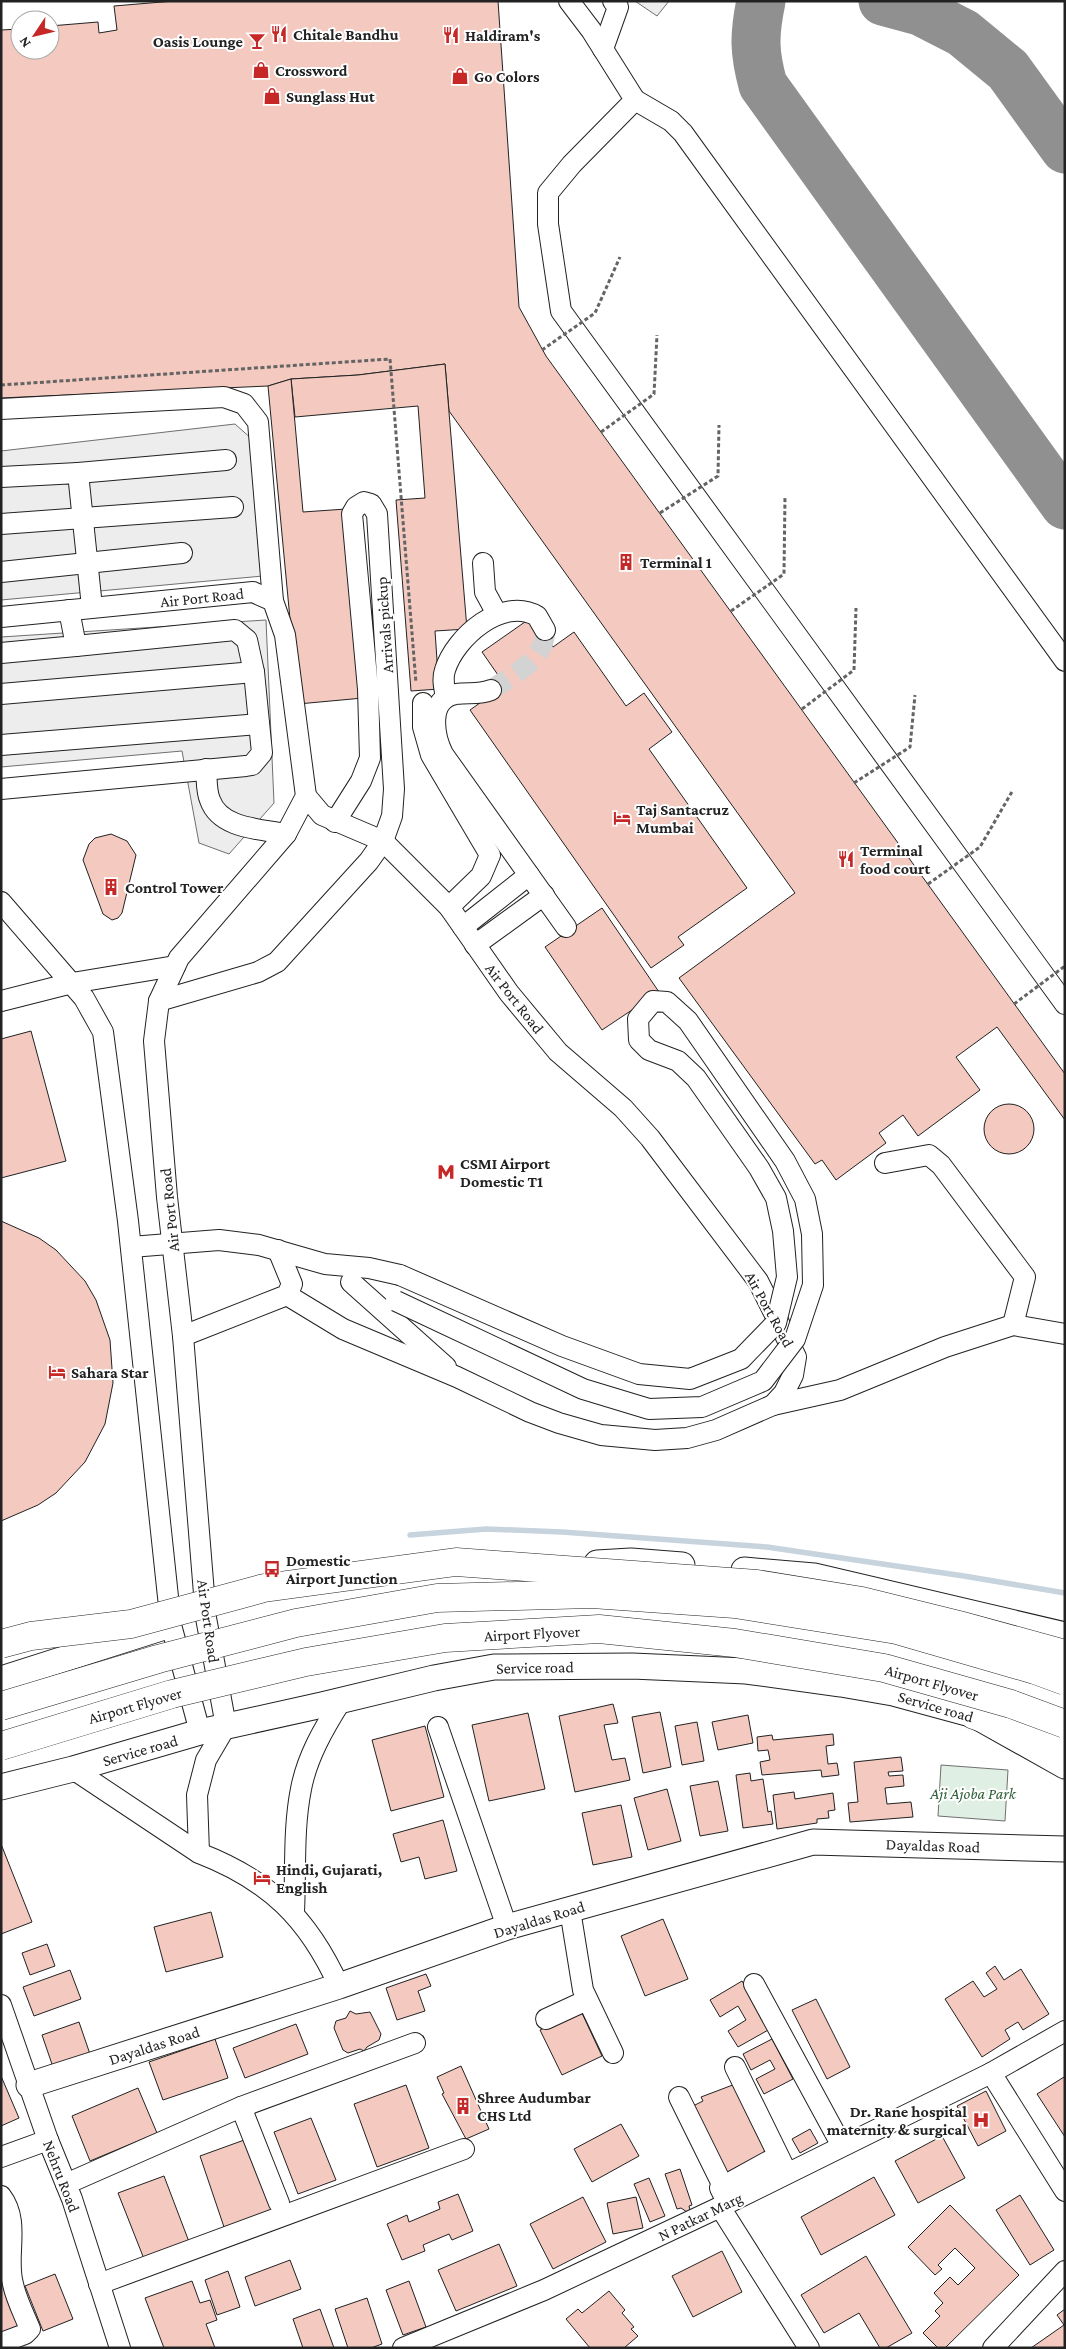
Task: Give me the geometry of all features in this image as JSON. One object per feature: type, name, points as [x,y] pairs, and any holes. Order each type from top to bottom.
[{"type":"highway","points":[[1,1644],[31,1636],[131,1624],[264,1588],[456,1562],[757,1584],[862,1602],[959,1625],[1065,1654]]},
{"type":"highway","points":[[1,1706],[158,1659],[296,1623],[437,1598],[592,1594],[735,1604],[898,1630],[1036,1670],[1065,1681]]},
{"type":"highway","name":"Airport Flyover","points":[[1,1746],[172,1694],[306,1662],[445,1638],[599,1629],[734,1643],[884,1668],[1011,1704],[1065,1724]]},
{"type":"highway","points":[[974,1715],[1065,1746]]},
{"type":"main road","points":[[1,1679],[171,1625],[206,1618],[297,1592],[441,1572],[631,1561],[814,1576],[1065,1635]]},
{"type":"main road","name":"Service road","points":[[1,1787],[73,1769],[200,1732],[434,1678],[494,1667],[632,1666],[746,1671],[893,1693],[974,1715],[1065,1766]]},
{"type":"main road","name":"Dayaldas Road","points":[[29,2085],[339,1986],[507,1928],[813,1842],[1065,1848]]},
{"type":"street","points":[[569,1],[603,49],[635,100],[671,121],[683,133],[1065,661]]},
{"type":"street","points":[[603,49],[618,7],[613,1]]},
{"type":"street","points":[[635,100],[572,164],[548,193],[548,224],[561,311],[1065,1004]]},
{"type":"street","points":[[1,409],[224,397],[244,404],[258,422],[273,601],[285,635],[306,796],[322,815],[335,822]]},
{"type":"street","points":[[1,477],[78,473],[226,460]]},
{"type":"street","points":[[78,473],[92,607]]},
{"type":"street","name":"Arrivals pickup","points":[[159,1001],[258,972],[277,962],[369,861],[383,841],[392,816],[394,789],[377,514],[371,504],[364,502],[352,514],[368,689],[370,758],[361,781],[335,822]]},
{"type":"street","points":[[1,524],[233,507]]},
{"type":"street","points":[[1,572],[182,553]]},
{"type":"street","points":[[483,563],[485,592],[496,614]]},
{"type":"street","name":"Air Port Road","points":[[1,616],[253,592],[273,601]]},
{"type":"street","points":[[446,696],[443,683],[448,663],[471,631],[496,614],[518,609],[529,611],[537,616],[545,630]]},
{"type":"street","points":[[69,610],[76,646]]},
{"type":"street","points":[[1,653],[235,630],[247,640],[254,672],[262,753],[252,765],[1,789]]},
{"type":"street","points":[[1,694],[254,672]]},
{"type":"street","points":[[491,690],[476,694],[446,696],[440,704],[434,726],[439,746],[566,927]]},
{"type":"street","points":[[423,703],[423,727],[430,756],[490,855],[481,876],[449,907]]},
{"type":"street","points":[[1,745],[259,724]]},
{"type":"street","points":[[206,769],[209,800],[222,817],[235,824],[286,834]]},
{"type":"street","name":"Air Port Road","points":[[226,1726],[206,1618],[183,1336],[167,1197],[154,1041],[159,1001],[179,958],[286,834],[306,796]]},
{"type":"street","name":"Air Port Road","points":[[335,822],[383,841],[449,907],[509,993],[558,1052],[623,1108],[650,1138],[758,1280],[796,1357],[793,1376],[784,1393],[773,1406]]},
{"type":"street","points":[[463,927],[529,875]]},
{"type":"street","points":[[475,945],[544,895]]},
{"type":"street","name":"Air Port Road","points":[[1,902],[84,998],[103,1032],[131,1247],[171,1625],[200,1732]]},
{"type":"street","points":[[1,1001],[72,984],[175,966]]},
{"type":"street","points":[[131,1247],[219,1240],[278,1250],[325,1264],[369,1268],[400,1274],[562,1346],[639,1374],[690,1379],[741,1359],[776,1323],[787,1277],[783,1231],[776,1198],[758,1168],[696,1078],[678,1061],[649,1050],[639,1040],[638,1019],[653,1001],[667,1002],[688,1021],[785,1161],[805,1199],[812,1234],[813,1285],[795,1338],[763,1381],[702,1407],[649,1409],[583,1390],[396,1300],[351,1282]]},
{"type":"street","points":[[885,1163],[929,1156],[941,1165],[1025,1277],[1014,1325]]},
{"type":"street","points":[[183,1336],[287,1295],[292,1284],[278,1250]]},
{"type":"street","points":[[325,1264],[351,1282],[457,1377]]},
{"type":"street","points":[[287,1295],[343,1329],[457,1377],[558,1423],[601,1435],[637,1438],[687,1438],[716,1430],[773,1406],[840,1390],[945,1347],[1014,1325],[1065,1334]]},
{"type":"street","points":[[294,1912],[295,1844],[302,1786],[326,1725],[341,1701]]},
{"type":"street","points":[[199,1853],[197,1795],[206,1760],[226,1726]]},
{"type":"street","points":[[438,1727],[507,1928]]},
{"type":"street","points":[[73,1769],[199,1853],[220,1861],[257,1882],[294,1912],[324,1953],[339,1986]]},
{"type":"street","points":[[570,1910],[583,1990],[613,2053]]},
{"type":"street","points":[[754,1984],[842,2146]]},
{"type":"street","points":[[546,2019],[587,2000]]},
{"type":"street","name":"Nehru Road","points":[[1,2005],[48,2140],[66,2184],[120,2348]]},
{"type":"street","name":"N Patkar Marg","points":[[403,2348],[544,2290],[724,2199],[783,2165],[842,2146],[991,2073],[1065,2031]]},
{"type":"street","points":[[66,2184],[241,2107],[415,2043]]},
{"type":"street","points":[[735,2066],[783,2165]]},
{"type":"street","points":[[991,2073],[1065,2192]]},
{"type":"street","points":[[679,2097],[724,2199],[808,2348]]},
{"type":"street","points":[[241,2107],[279,2203]]},
{"type":"street","points":[[3,2159],[48,2140]]},
{"type":"street","points":[[99,2284],[464,2149]]},
{"type":"street","points":[[1,2196],[6,2203],[11,2220],[13,2284],[30,2329],[25,2334],[1,2343]]},
{"type":"street","points":[[992,2348],[1065,2271]]},
{"type":"path","points":[[542,350],[596,312],[620,257]]},
{"type":"path","points":[[601,432],[654,394],[657,335]]},
{"type":"path","points":[[1,385],[390,359],[416,683]]},
{"type":"path","points":[[660,513],[718,476],[719,425]]},
{"type":"path","points":[[731,611],[784,574],[785,496]]},
{"type":"path","points":[[802,709],[854,670],[856,608]]},
{"type":"path","points":[[854,782],[910,747],[915,695]]},
{"type":"path","points":[[928,884],[980,847],[1013,790]]},
{"type":"path","points":[[1014,1004],[1065,966]]},
{"type":"green space","name":"Aji Ajoba Park","points":[[941,1765],[1008,1770],[1005,1821],[938,1816]]},
{"type":"shaded area","points":[[635,1],[669,1],[657,16]]},
{"type":"shaded area","points":[[235,424],[253,440],[263,576],[1,600],[1,451]]},
{"type":"shaded area","points":[[266,620],[274,803],[229,854],[199,843],[182,751],[1,767],[1,637]]},
{"type":"building","name":"Terminal 1","points":[[174,1],[498,1],[519,307],[546,356],[1065,1074],[1065,1120],[997,1027],[956,1057],[980,1090],[918,1136],[903,1115],[879,1133],[886,1143],[836,1180],[822,1160],[815,1164],[679,978],[795,893],[449,411],[445,364],[358,375],[291,379],[268,386],[1,398],[1,30],[10,30],[10,60],[60,60],[60,25],[98,22],[99,33],[117,30],[114,6]]},
{"type":"building","points":[[445,364],[467,629],[435,631],[439,689],[411,691],[396,500],[425,498],[418,406],[295,417],[291,379],[358,375]]},
{"type":"building","points":[[291,379],[303,512],[346,509],[363,698],[298,704],[268,386]]},
{"type":"building","name":"Taj Santacruz Mumbai","points":[[532,617],[553,647],[574,632],[626,706],[644,693],[672,732],[649,749],[747,888],[678,937],[684,945],[651,968],[470,710],[505,685],[482,652]]},
{"type":"building","name":"Control Tower","points":[[111,834],[127,841],[136,855],[122,913],[118,918],[112,920],[103,914],[83,860],[89,844],[95,838]]},
{"type":"building","points":[[602,908],[659,992],[602,1030],[545,947]]},
{"type":"building","points":[[31,1031],[66,1161],[1,1178],[1,1039]]},
{"type":"building","points":[[1009,1104],[1018,1106],[1029,1115],[1034,1129],[1032,1138],[1023,1149],[1009,1154],[1000,1152],[989,1143],[984,1129],[986,1120],[995,1109]]},
{"type":"building","name":"Sahara Star","points":[[1,1221],[39,1238],[56,1250],[85,1281],[96,1300],[110,1340],[113,1383],[105,1424],[85,1462],[56,1493],[38,1505],[1,1521]]},
{"type":"building","points":[[613,1704],[618,1723],[604,1725],[612,1760],[625,1758],[630,1780],[575,1792],[559,1716]]},
{"type":"building","points":[[660,1712],[671,1767],[643,1773],[632,1717]]},
{"type":"building","points":[[528,1713],[545,1789],[489,1801],[472,1725]]},
{"type":"building","points":[[748,1715],[753,1743],[718,1750],[712,1722]]},
{"type":"building","points":[[697,1722],[704,1761],[682,1765],[675,1726]]},
{"type":"building","points":[[425,1726],[444,1797],[391,1811],[372,1740]]},
{"type":"building","points":[[833,1734],[834,1745],[826,1746],[828,1764],[837,1763],[839,1775],[822,1777],[821,1770],[762,1775],[760,1762],[770,1760],[768,1750],[758,1751],[757,1737],[772,1735],[773,1740]]},
{"type":"building","points":[[901,1757],[903,1771],[888,1772],[889,1776],[903,1775],[904,1786],[885,1788],[887,1804],[911,1802],[913,1817],[850,1822],[848,1803],[858,1802],[854,1762]]},
{"type":"building","points":[[750,1773],[751,1781],[763,1779],[768,1812],[771,1811],[773,1824],[743,1828],[736,1775]]},
{"type":"building","points":[[718,1781],[728,1831],[700,1836],[690,1786]]},
{"type":"building","points":[[667,1789],[681,1841],[648,1850],[634,1798]]},
{"type":"building","points":[[794,1792],[795,1799],[833,1793],[835,1810],[828,1811],[829,1818],[817,1819],[817,1823],[777,1829],[773,1795]]},
{"type":"building","points":[[621,1805],[632,1857],[593,1865],[582,1813]]},
{"type":"building","points":[[443,1820],[457,1871],[425,1879],[419,1857],[401,1862],[393,1834]]},
{"type":"building","points":[[1,1844],[32,1922],[1,1934]]},
{"type":"building","points":[[211,1912],[223,1957],[166,1972],[154,1927]]},
{"type":"building","points":[[663,1919],[688,1979],[645,1996],[621,1936]]},
{"type":"building","points":[[47,1944],[55,1966],[30,1975],[22,1953]]},
{"type":"building","points":[[995,1966],[1004,1980],[1021,1969],[1049,2014],[1023,2030],[1018,2022],[1005,2030],[1010,2039],[982,2057],[945,1999],[973,1981],[984,1997],[997,1989],[986,1973]]},
{"type":"building","points":[[70,1970],[81,1999],[34,2016],[23,1987]]},
{"type":"building","points":[[426,1974],[431,1986],[418,1991],[425,2011],[397,2020],[386,1988]]},
{"type":"building","points":[[742,1981],[770,2029],[738,2047],[728,2031],[746,2020],[738,2006],[720,2017],[710,2000]]},
{"type":"building","points":[[816,1999],[850,2067],[827,2079],[792,2010]]},
{"type":"building","points":[[350,2011],[356,2014],[370,2012],[381,2034],[379,2040],[364,2051],[360,2049],[348,2053],[343,2050],[334,2028],[336,2021],[346,2018]]},
{"type":"building","points":[[581,2011],[602,2056],[562,2075],[540,2030]]},
{"type":"building","points":[[79,2022],[91,2057],[54,2070],[42,2035]]},
{"type":"building","points":[[296,2024],[308,2054],[245,2078],[233,2048]]},
{"type":"building","points":[[215,2039],[228,2078],[163,2100],[149,2062]]},
{"type":"building","points":[[772,2039],[793,2079],[764,2094],[756,2079],[775,2069],[770,2060],[751,2070],[743,2054]]},
{"type":"building","name":"Shree Audumbar CHS Ltd","points":[[461,2066],[489,2129],[466,2139],[442,2094],[444,2093],[437,2077]]},
{"type":"building","points":[[1,2076],[19,2118],[1,2126]]},
{"type":"building","points":[[1065,2078],[1065,2137],[1037,2094]]},
{"type":"building","points":[[738,2083],[771,2156],[723,2179],[689,2108],[703,2101],[701,2097]]},
{"type":"building","points":[[406,2085],[429,2148],[377,2167],[354,2104]]},
{"type":"building","points":[[138,2088],[157,2133],[90,2161],[72,2116]]},
{"type":"building","points":[[986,2091],[1006,2131],[978,2146],[957,2106]]},
{"type":"building","points":[[311,2118],[336,2180],[298,2194],[274,2132]]},
{"type":"building","points":[[621,2124],[639,2156],[592,2182],[574,2149]]},
{"type":"building","points":[[810,2129],[818,2143],[800,2153],[792,2139]]},
{"type":"building","points":[[942,2136],[965,2178],[918,2203],[895,2161]]},
{"type":"building","points":[[247,2139],[273,2213],[225,2230],[200,2156]]},
{"type":"building","points":[[680,2169],[692,2205],[689,2206],[690,2210],[687,2212],[681,2208],[677,2209],[665,2174]]},
{"type":"building","points":[[164,2176],[191,2247],[146,2264],[118,2193]]},
{"type":"building","points":[[874,2177],[895,2215],[821,2255],[801,2217]]},
{"type":"building","points":[[649,2178],[665,2216],[650,2222],[634,2184]]},
{"type":"building","points":[[458,2194],[473,2231],[452,2240],[449,2234],[423,2245],[425,2251],[402,2260],[387,2224],[407,2215],[409,2222],[440,2209],[438,2202]]},
{"type":"building","points":[[1020,2195],[1054,2250],[1030,2265],[996,2210]]},
{"type":"building","points":[[583,2197],[606,2242],[553,2269],[530,2224]]},
{"type":"building","points":[[636,2197],[643,2228],[613,2234],[607,2203]]},
{"type":"building","points":[[950,2205],[1019,2275],[945,2348],[938,2348],[923,2333],[940,2316],[935,2311],[943,2303],[934,2293],[950,2277],[958,2285],[975,2268],[955,2248],[938,2265],[942,2269],[935,2275],[908,2247]]},
{"type":"building","points":[[499,2244],[517,2286],[456,2311],[438,2270]]},
{"type":"building","points":[[722,2251],[742,2292],[693,2317],[672,2276]]},
{"type":"building","points":[[866,2256],[912,2333],[886,2348],[880,2348],[859,2313],[824,2333],[801,2295]]},
{"type":"building","points":[[290,2260],[301,2289],[255,2306],[245,2277]]},
{"type":"building","points":[[228,2271],[240,2307],[217,2315],[205,2280]]},
{"type":"building","points":[[55,2274],[73,2319],[43,2331],[25,2286]]},
{"type":"building","points":[[192,2281],[200,2303],[210,2300],[217,2320],[206,2324],[215,2348],[164,2348],[145,2298]]},
{"type":"building","points":[[409,2281],[426,2327],[403,2335],[386,2290]]},
{"type":"building","points":[[1,2283],[4,2283],[21,2327],[1,2335]]},
{"type":"building","points":[[609,2291],[625,2310],[622,2313],[634,2327],[631,2329],[638,2336],[624,2348],[590,2348],[566,2319],[578,2309],[582,2313]]},
{"type":"building","points":[[367,2298],[382,2344],[371,2348],[348,2348],[335,2309]]},
{"type":"building","points":[[320,2309],[334,2348],[303,2348],[293,2319]]},
{"type":"building","points":[[1065,2309],[1065,2348],[1031,2348],[1064,2325],[1057,2315]]},
{"type":"waterway","points":[[410,1535],[486,1529],[562,1532],[767,1547],[1065,1593]]},
{"type":"taxiway","points":[[761,1],[756,43],[763,85],[1065,505]]},
{"type":"taxiway","points":[[883,1],[920,11],[963,33],[1008,70],[1065,149]]},
{"type":"tunnel","points":[[491,690],[518,672],[534,658],[544,641],[545,630]]},
{"type":"place","name":"Chitale Bandhu","points":[[279,34]]},
{"type":"place","name":"Haldiram's","points":[[451,35]]},
{"type":"place","name":"Oasis Lounge","points":[[257,41]]},
{"type":"place","name":"Crossword","points":[[261,70]]},
{"type":"place","name":"Go Colors","points":[[460,76]]},
{"type":"place","name":"Sunglass Hut","points":[[272,96]]},
{"type":"place","name":"Terminal 1","points":[[626,562]]},
{"type":"place","name":"Taj Santacruz Mumbai","points":[[622,818]]},
{"type":"place","name":"Terminal food court","points":[[846,859]]},
{"type":"place","name":"Control Tower","points":[[111,887]]},
{"type":"place","name":"CSMI Airport Domestic T1","points":[[446,1172]]},
{"type":"place","name":"Sahara Star","points":[[57,1372]]},
{"type":"place","name":"Domestic Airport Junction","points":[[272,1569]]},
{"type":"place","name":"Hindi, Gujarati, English","points":[[262,1878]]},
{"type":"place","name":"Shree Audumbar CHS Ltd","points":[[463,2106]]},
{"type":"place","name":"Dr. Rane hospital maternity & surgical","points":[[981,2120]]}]
